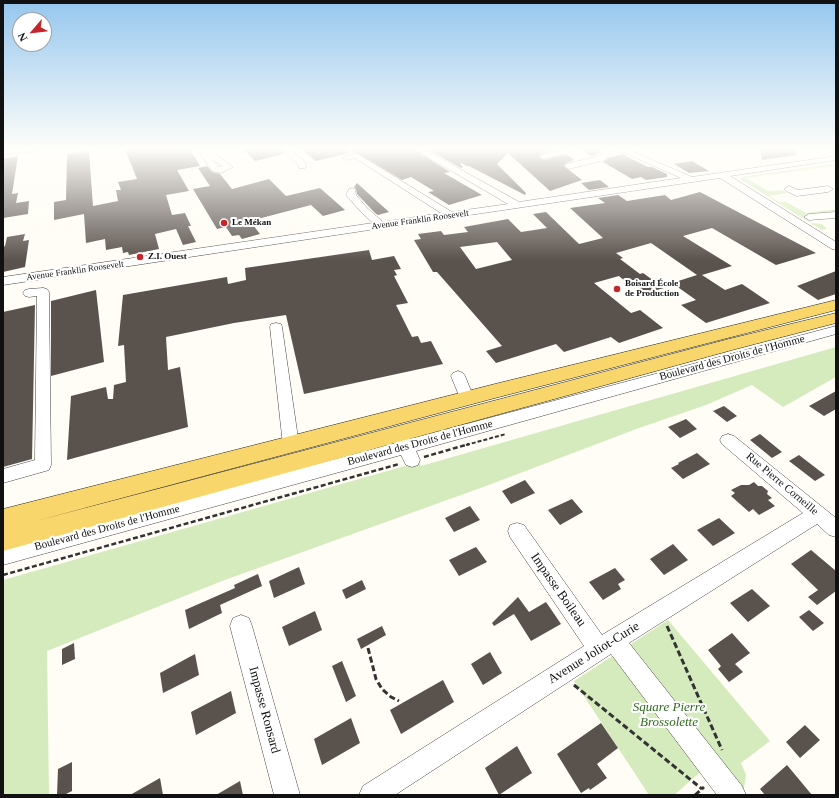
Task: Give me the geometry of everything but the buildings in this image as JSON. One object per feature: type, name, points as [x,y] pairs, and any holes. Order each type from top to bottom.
[{"type":"main road","points":[[3,519],[468,398],[836,305]]},
{"type":"main road","name":"Boulevard des Droits de l'Homme","points":[[3,540],[406,447],[836,318]]},
{"type":"street","points":[[404,186],[452,216]]},
{"type":"street","points":[[484,186],[519,206]]},
{"type":"street","name":"Avenue Franklin Roosevelt","points":[[3,281],[651,186]]},
{"type":"street","points":[[743,186],[821,226],[836,247]]},
{"type":"street","points":[[789,189],[797,193],[833,190]]},
{"type":"street","points":[[352,191],[351,195],[364,210],[382,226]]},
{"type":"street","points":[[821,226],[836,215]]},
{"type":"street","points":[[3,476],[43,465],[36,292],[42,287],[46,275]]},
{"type":"street","points":[[276,327],[291,445]]},
{"type":"street","name":"Boulevard des Droits de l'Homme","points":[[3,556],[836,330]]},
{"type":"street","points":[[458,376],[468,398]]},
{"type":"street","name":"Rue Pierre Corneille","points":[[728,440],[836,529]]},
{"type":"street","name":"Avenue Joliot-Curie","points":[[372,795],[560,674],[817,514]]},
{"type":"street","name":"Impasse Boileau","points":[[517,531],[607,645],[733,795]]},
{"type":"street","name":"Impasse Ronsard","points":[[241,626],[286,795]]},
{"type":"path","points":[[660,611],[723,752]]},
{"type":"path","points":[[368,648],[376,679],[382,689],[391,697],[399,701]]},
{"type":"path","points":[[560,674],[702,789]]},
{"type":"green space","points":[[751,186],[760,186],[768,191],[782,190],[788,193],[769,196],[779,202],[786,202],[806,213],[836,209],[836,212],[804,217],[812,223],[822,224],[827,229],[822,230]]},
{"type":"green space","points":[[836,347],[836,377],[783,407],[752,385],[706,405],[639,428],[486,486],[222,581],[47,651],[49,795],[3,795],[3,580],[419,462],[421,466]]},
{"type":"green space","name":"Square Pierre Brossolette","points":[[668,620],[770,741],[741,763],[746,775],[743,794],[717,758],[674,795],[649,795],[574,681]]},
{"type":"place","name":"Le Mékan","points":[[224,223]]},
{"type":"place","name":"Z.I. Ouest","points":[[140,257]]},
{"type":"place","name":"Boisard École de Production","points":[[617,289]]}]
